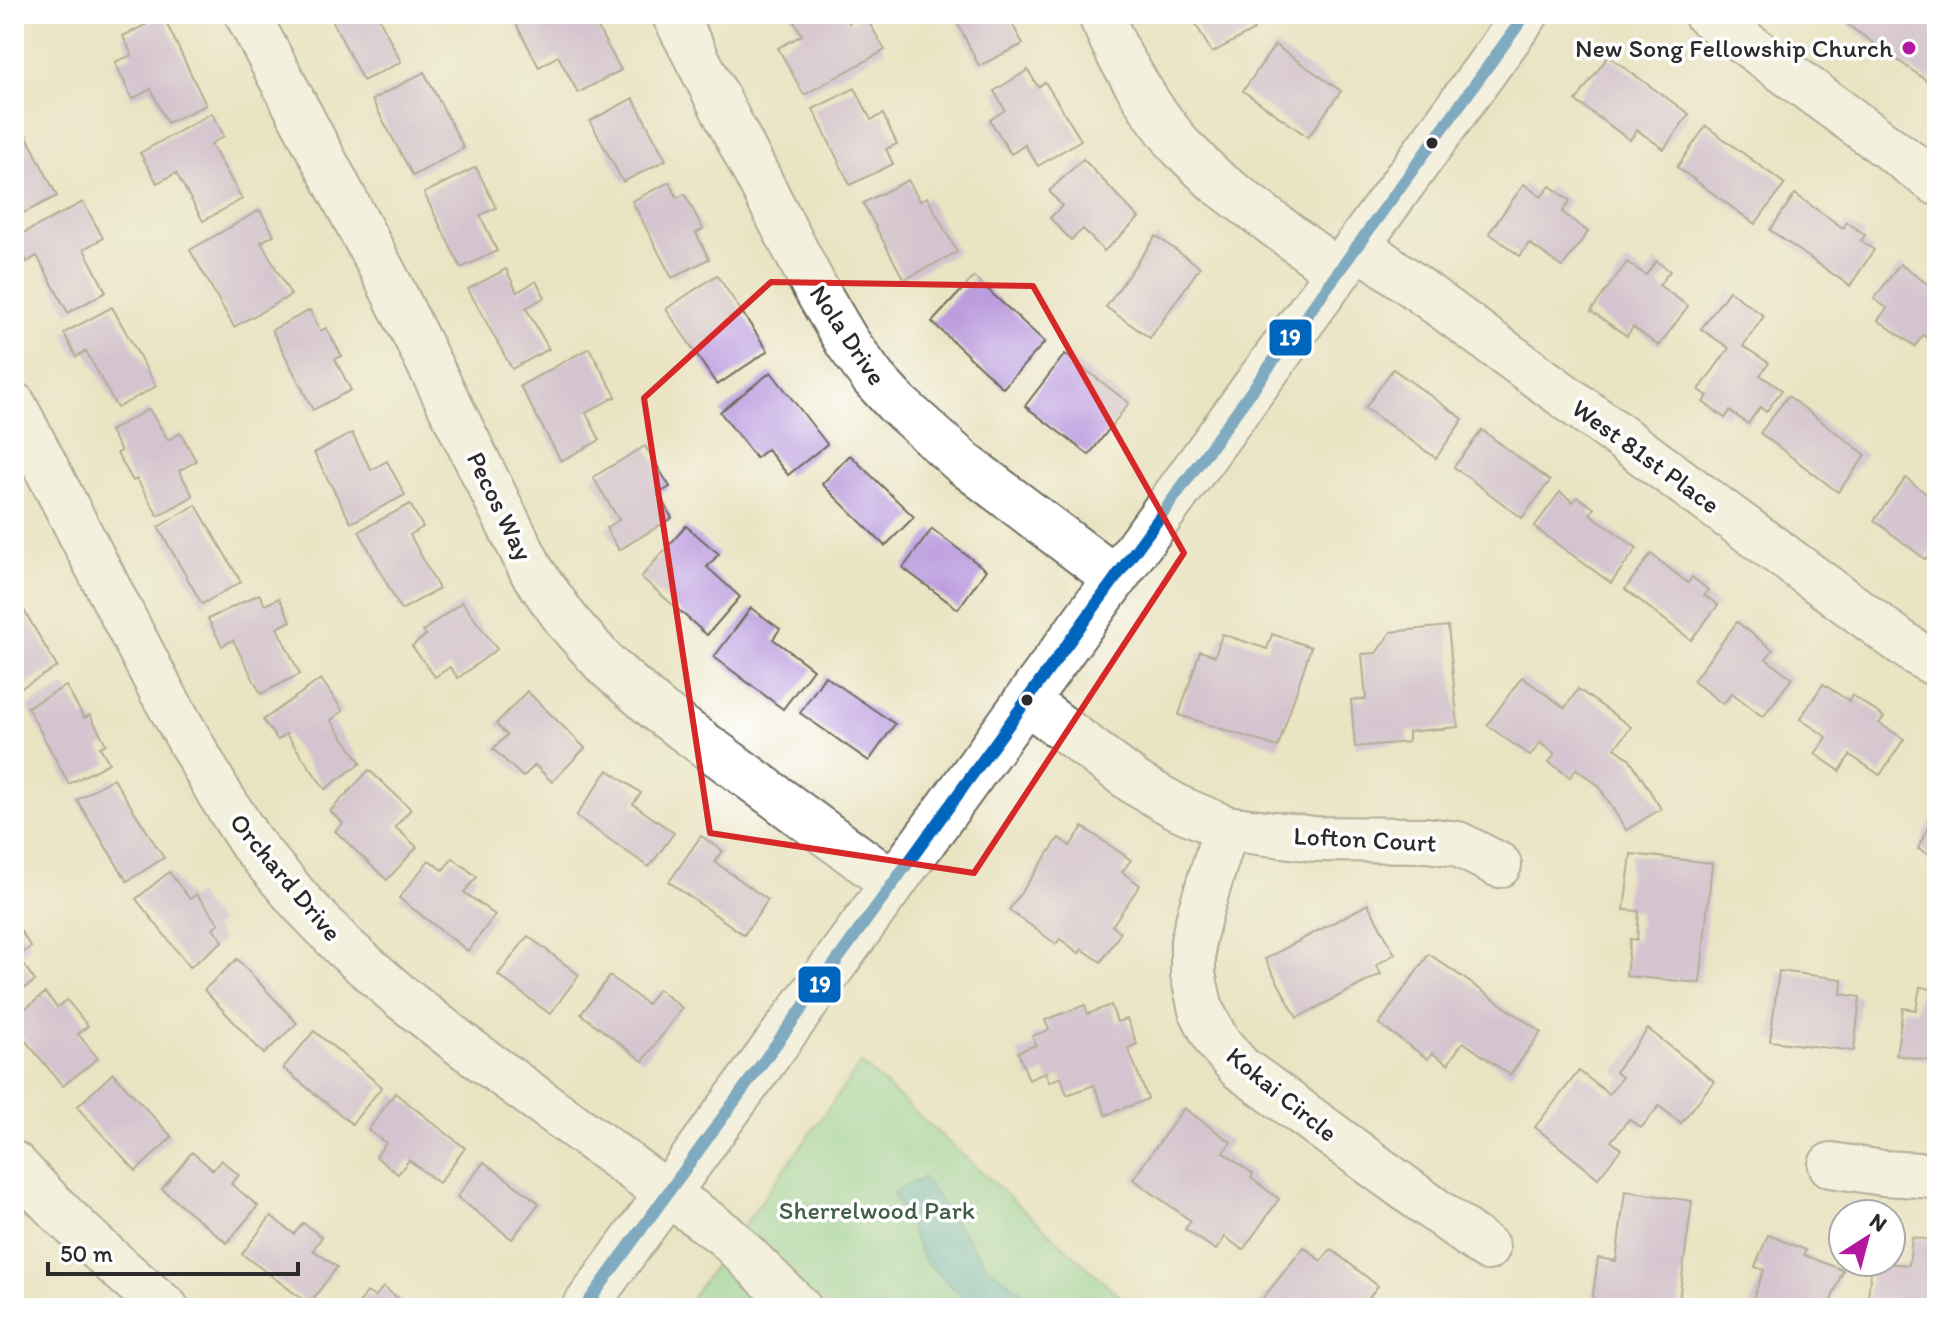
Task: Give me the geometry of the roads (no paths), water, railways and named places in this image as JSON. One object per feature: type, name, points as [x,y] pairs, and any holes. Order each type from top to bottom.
[{"type":"street","name":"Pecos Way","points":[[247,14],[390,285],[533,573],[568,622],[606,665],[659,711],[893,883]]},
{"type":"street","name":"Nola Drive","points":[[674,14],[814,286],[847,342],[873,378],[963,463],[1115,578]]},
{"type":"street","name":"West 81st Place","points":[[1100,14],[1119,55],[1150,106],[1179,145],[1216,181],[1348,259],[1937,665]]},
{"type":"street","points":[[584,1308],[1526,14]]},
{"type":"street","points":[[1706,14],[1937,183]]},
{"type":"street","name":"Orchard Drive","points":[[14,405],[161,690],[219,793],[251,843],[300,901],[344,947],[401,997],[516,1085],[725,1235],[799,1308]]},
{"type":"street","points":[[1026,701],[1137,784],[1179,808],[1226,828]]},
{"type":"street","name":"Lofton Court","points":[[1226,828],[1315,839],[1426,840],[1458,844],[1499,865]]},
{"type":"street","name":"Kokai Circle","points":[[1226,828],[1193,941],[1193,974],[1201,1010],[1217,1041],[1239,1067],[1487,1248]]},
{"type":"street","points":[[14,1164],[48,1201],[166,1308]]},
{"type":"street","points":[[1831,1165],[1883,1173],[1937,1176]]},
{"type":"water","points":[[923,1178],[987,1266],[1044,1308],[974,1308],[925,1261],[893,1192]]},
{"type":"place","name":"New Song Fellowship Church","points":[[1909,48]]},
{"type":"park label","name":"Sherrelwood Park","points":[[877,1210]]}]
